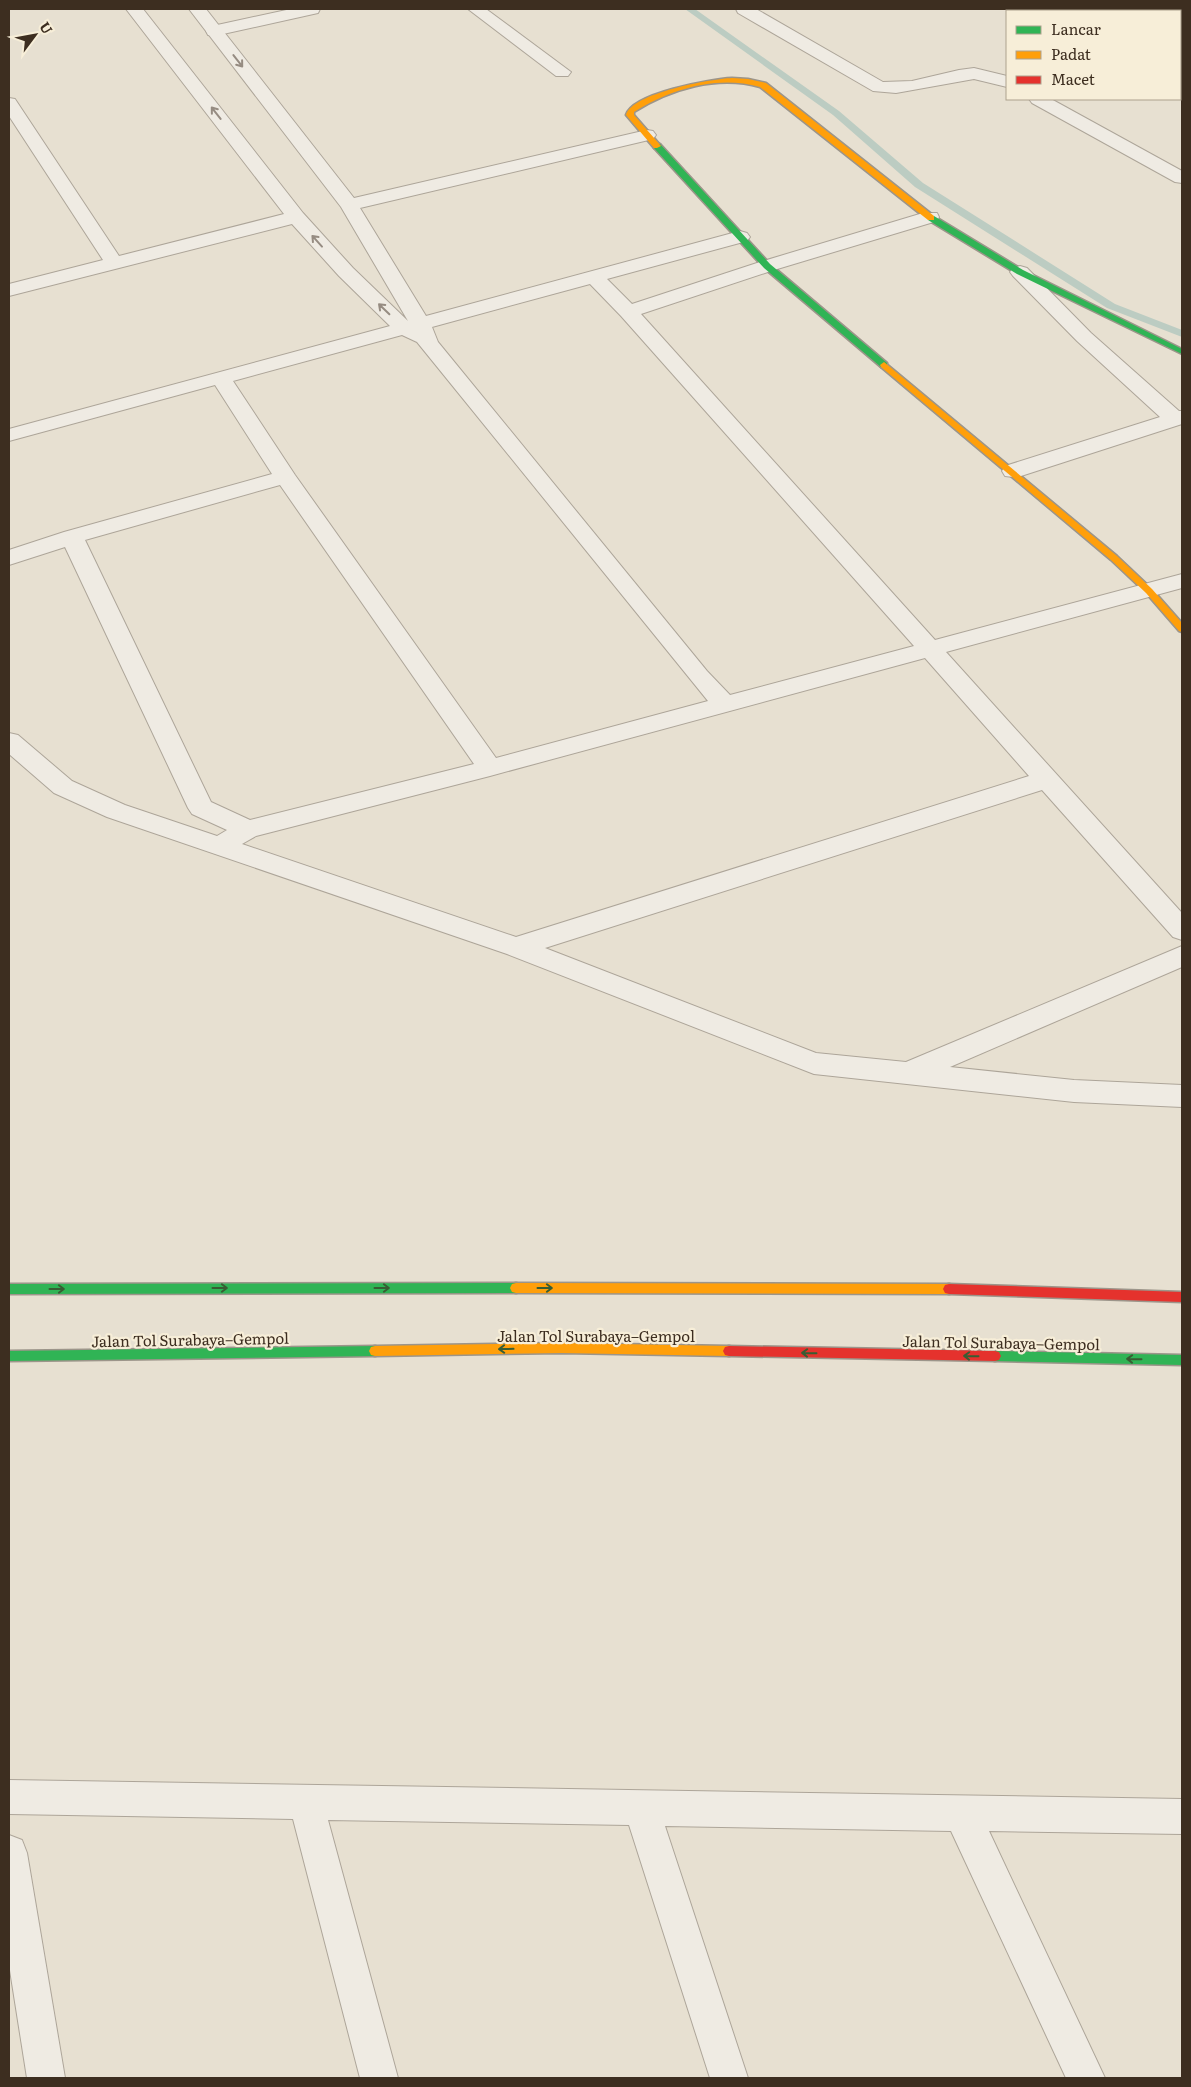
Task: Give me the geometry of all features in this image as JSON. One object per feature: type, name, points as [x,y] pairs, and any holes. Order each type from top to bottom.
[{"type":"main road","points":[[1182,352],[1020,272],[930,217],[772,91],[752,80],[726,79],[648,99],[636,106],[630,115],[767,266],[1013,471],[1114,558],[1148,591],[1182,630]]},
{"type":"main road","points":[[9,1289],[906,1288],[1182,1297]]},
{"type":"main road","name":"Jalan Tol Surabaya–Gempol","points":[[9,1356],[562,1348],[1182,1360]]},
{"type":"street","points":[[134,9],[296,217],[350,276],[412,325],[428,343],[699,677],[725,705]]},
{"type":"street","points":[[197,9],[349,205],[384,267],[412,325]]},
{"type":"street","points":[[214,31],[312,9]]},
{"type":"street","points":[[476,9],[562,72]]},
{"type":"street","points":[[744,9],[879,87],[891,89],[905,87],[968,72],[988,74],[1006,82]]},
{"type":"street","points":[[1040,100],[1182,178]]},
{"type":"street","points":[[9,103],[114,263]]},
{"type":"street","points":[[349,205],[647,135]]},
{"type":"street","points":[[9,290],[296,217]]},
{"type":"street","points":[[628,312],[767,266],[930,217]]},
{"type":"street","points":[[9,434],[594,278],[740,237]]},
{"type":"street","points":[[350,276],[384,267]]},
{"type":"street","points":[[1020,272],[1084,336],[1179,418]]},
{"type":"street","points":[[594,278],[628,312],[1182,930]]},
{"type":"street","points":[[222,378],[285,477],[490,768]]},
{"type":"street","points":[[1013,471],[1179,418]]},
{"type":"street","points":[[9,558],[72,537],[285,477]]},
{"type":"street","points":[[72,537],[201,808],[248,829]]},
{"type":"street","points":[[220,846],[248,829],[490,768],[1182,581]]},
{"type":"street","points":[[9,741],[63,787],[116,811],[516,947],[814,1063],[1074,1091],[1182,1096]]},
{"type":"street","points":[[516,947],[1047,779]]},
{"type":"street","points":[[906,1074],[1182,956]]},
{"type":"street","points":[[9,1797],[1182,1817]]},
{"type":"street","points":[[306,1803],[379,2078]]},
{"type":"street","points":[[642,1809],[729,2078]]},
{"type":"street","points":[[962,1814],[1086,2078]]},
{"type":"street","points":[[9,1853],[46,2078]]},
{"type":"waterway","points":[[689,9],[836,113],[919,185],[1111,306],[1182,334]]},
{"type":"traffic: fast","points":[[657,146],[767,266],[884,365]]},
{"type":"traffic: fast","points":[[931,218],[1020,272],[1182,352]]},
{"type":"traffic: fast","points":[[9,1289],[516,1288]]},
{"type":"traffic: fast","points":[[9,1356],[375,1351]]},
{"type":"traffic: fast","points":[[995,1356],[1182,1360]]},
{"type":"traffic: slow","points":[[657,146],[630,115],[631,111],[660,96],[695,84],[714,81],[748,81],[763,85],[931,218]]},
{"type":"traffic: slow","points":[[884,365],[1114,558],[1149,591],[1182,629]]},
{"type":"traffic: slow","points":[[516,1288],[949,1289]]},
{"type":"traffic: slow","points":[[375,1351],[562,1348],[729,1351]]},
{"type":"traffic: jam","points":[[949,1289],[1182,1297]]},
{"type":"traffic: jam","points":[[729,1351],[995,1356]]}]
